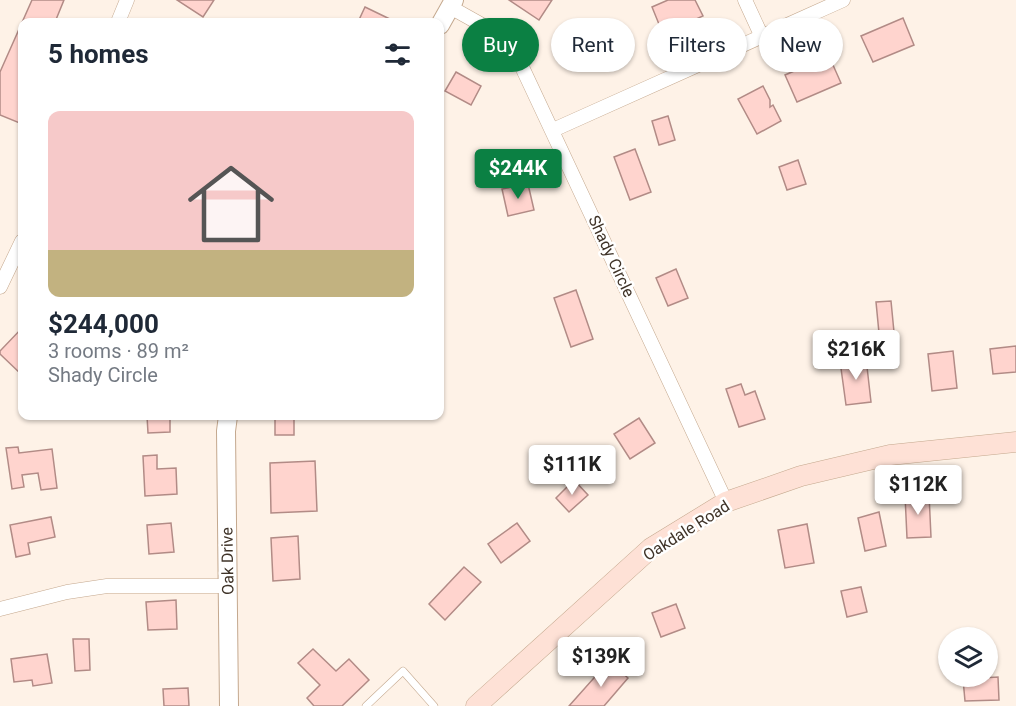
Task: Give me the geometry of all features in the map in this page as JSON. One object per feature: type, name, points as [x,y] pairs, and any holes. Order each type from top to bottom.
[{"type":"main road","name":"Oakdale Road","points":[[476,706],[651,548],[726,502],[801,476],[890,455],[1016,442]]},
{"type":"street","points":[[120,18],[127,0]]},
{"type":"street","points":[[745,0],[759,30]]},
{"type":"street","points":[[804,18],[843,0]]},
{"type":"street","points":[[444,18],[452,4]]},
{"type":"street","name":"Shady Circle","points":[[452,4],[506,39],[514,51],[726,502]]},
{"type":"street","points":[[553,130],[759,38]]},
{"type":"street","points":[[0,287],[18,249]]},
{"type":"street","name":"Oak Drive","points":[[227,420],[229,706]]},
{"type":"street","points":[[0,609],[68,592],[107,586],[227,586]]},
{"type":"lane","points":[[366,706],[403,671],[434,706]]},
{"type":"building","points":[[32,0],[64,0],[57,18],[24,18]]},
{"type":"building","points":[[177,0],[214,0],[203,17]]},
{"type":"building","points":[[509,0],[552,0],[539,20]]},
{"type":"building","points":[[668,0],[695,0],[703,16],[699,18],[656,18],[652,7]]},
{"type":"building","points":[[365,7],[388,18],[360,18]]},
{"type":"building","points":[[903,18],[914,45],[873,62],[861,36]]},
{"type":"building","points":[[18,31],[18,122],[0,115],[0,72]]},
{"type":"building","points":[[456,72],[481,86],[471,105],[445,91]]},
{"type":"building","points":[[792,72],[836,72],[841,83],[797,102],[785,75]]},
{"type":"building","points":[[763,86],[770,100],[770,107],[773,105],[781,121],[757,134],[738,99]]},
{"type":"building","points":[[668,116],[675,140],[659,145],[652,121]]},
{"type":"building","points":[[635,149],[651,192],[630,200],[614,157]]},
{"type":"building","points":[[798,160],[806,184],[787,190],[779,167]]},
{"type":"building","points":[[528,184],[534,210],[508,216],[502,189]]},
{"type":"building","points":[[676,269],[688,298],[668,306],[656,278]]},
{"type":"building","points":[[576,290],[593,339],[571,347],[554,298]]},
{"type":"building","points":[[891,301],[894,332],[879,333],[876,302]]},
{"type":"building","points":[[18,332],[18,371],[0,354],[0,351]]},
{"type":"building","points":[[1016,346],[1016,372],[993,374],[990,349]]},
{"type":"building","points":[[953,351],[957,388],[932,391],[928,354]]},
{"type":"building","points":[[866,358],[871,402],[846,405],[840,361]]},
{"type":"building","points":[[741,384],[745,395],[755,391],[765,419],[739,427],[726,389]]},
{"type":"building","points":[[639,418],[655,443],[630,459],[614,434]]},
{"type":"building","points":[[147,420],[170,420],[170,432],[148,433]]},
{"type":"building","points":[[275,420],[294,420],[294,435],[275,435]]},
{"type":"building","points":[[18,447],[19,453],[52,449],[57,488],[41,490],[38,473],[22,475],[24,487],[12,489],[6,448]]},
{"type":"building","points":[[157,455],[157,469],[176,468],[177,494],[145,496],[143,456]]},
{"type":"building","points":[[315,461],[317,511],[271,513],[270,463]]},
{"type":"building","points":[[574,480],[588,495],[569,512],[556,498]]},
{"type":"building","points":[[929,494],[931,537],[907,538],[905,495]]},
{"type":"building","points":[[879,512],[886,546],[865,551],[858,518]]},
{"type":"building","points":[[51,517],[55,537],[28,543],[30,554],[16,557],[10,525]]},
{"type":"building","points":[[171,523],[174,552],[149,554],[147,525]]},
{"type":"building","points":[[517,523],[530,541],[501,563],[488,544]]},
{"type":"building","points":[[807,524],[814,563],[785,568],[778,530]]},
{"type":"building","points":[[298,536],[300,579],[273,581],[271,538]]},
{"type":"building","points":[[464,567],[481,582],[445,620],[429,604]]},
{"type":"building","points":[[861,587],[867,612],[847,617],[841,591]]},
{"type":"building","points":[[176,600],[177,629],[148,630],[146,602]]},
{"type":"building","points":[[676,604],[685,628],[661,637],[652,613]]},
{"type":"building","points":[[73,639],[89,639],[90,670],[75,671]]},
{"type":"building","points":[[313,649],[336,671],[349,659],[369,680],[342,706],[314,706],[307,698],[320,685],[298,663]]},
{"type":"building","points":[[47,654],[52,683],[33,686],[32,680],[14,682],[11,659]]},
{"type":"building","points":[[609,661],[628,678],[604,706],[569,706]]},
{"type":"building","points":[[998,677],[999,700],[965,701],[964,687],[998,687]]},
{"type":"building","points":[[188,688],[189,706],[164,706],[163,689]]}]
